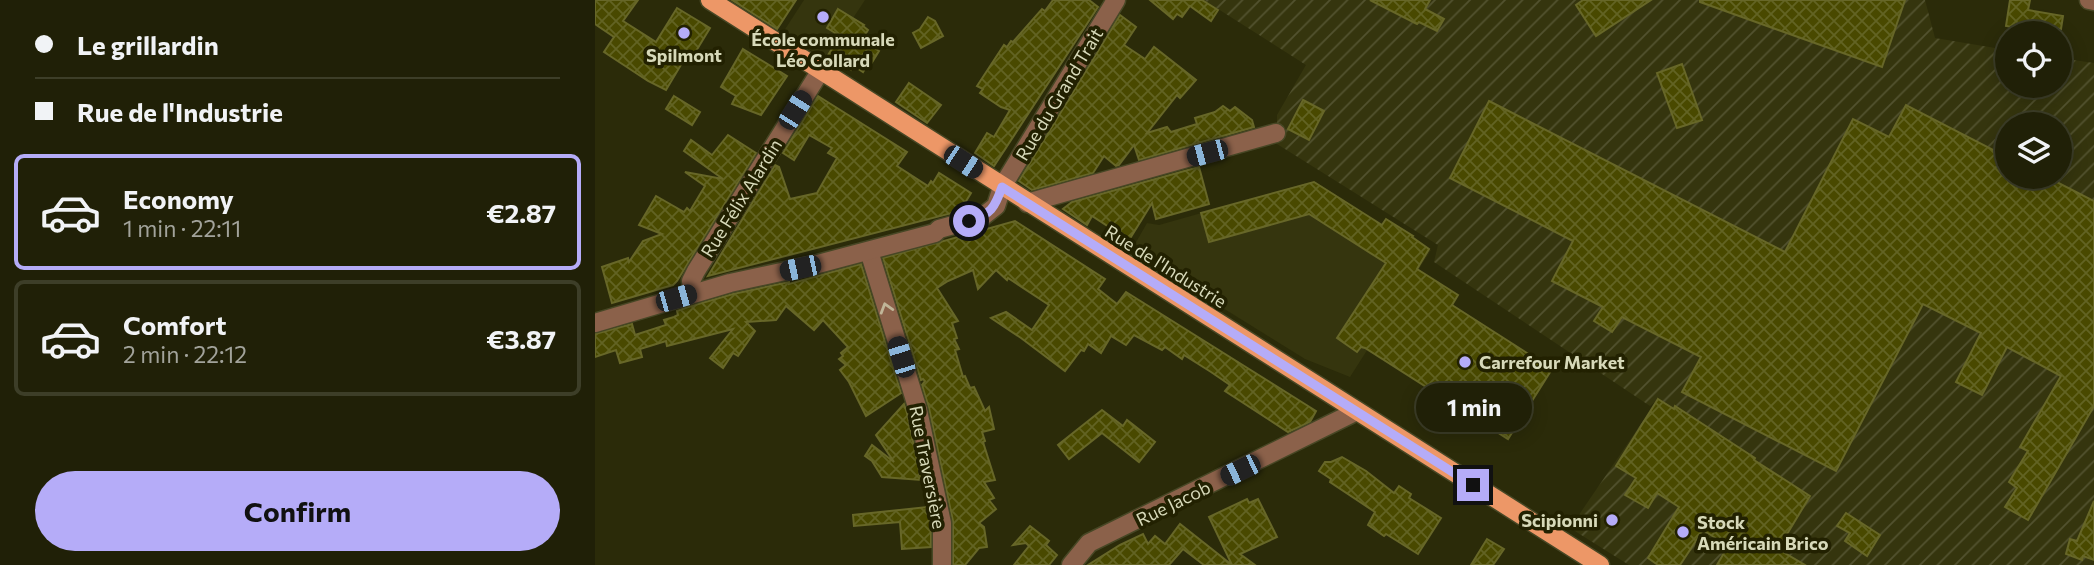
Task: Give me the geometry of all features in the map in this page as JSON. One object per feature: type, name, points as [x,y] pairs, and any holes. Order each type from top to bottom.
[{"type":"main road","name":"Rue de l'Industrie","points":[[710,0],[1600,565]]},
{"type":"street","name":"Rue du Grand Trait","points":[[595,323],[693,293],[869,251],[982,217],[996,206],[1002,187],[1116,0]]},
{"type":"street","points":[[2089,0],[2094,1]]},
{"type":"street","name":"Rue Félix Alardin","points":[[693,293],[691,281],[696,271],[821,69]]},
{"type":"street","points":[[1027,203],[1276,133]]},
{"type":"street","name":"Rue Traversière","points":[[869,251],[918,410],[942,523],[942,565]]},
{"type":"street","name":"Rue Jacob","points":[[1071,565],[1089,543],[1357,411]]},
{"type":"shaded area","name":"École communale Léo Collard","points":[[804,0],[865,0],[826,59],[782,34]]},
{"type":"shaded area","points":[[1204,0],[1925,0],[1935,38],[1995,48],[1995,98],[2072,98],[2072,60],[2094,63],[2094,565],[1629,565],[1570,528],[1658,399],[1650,406],[1434,262],[1438,245],[1277,144],[1277,115],[1306,65]]},
{"type":"shaded area","points":[[1314,181],[1381,224],[1385,220],[1431,250],[1350,377],[1305,359],[1131,251],[1147,223],[1159,225]]},
{"type":"building","points":[[595,0],[638,0],[623,21],[656,42],[677,8],[710,28],[690,61],[685,58],[666,90],[604,52],[614,37],[595,24]]},
{"type":"building","points":[[732,0],[796,0],[777,29]]},
{"type":"building","points":[[1053,0],[1089,0],[1098,7],[994,166],[975,153],[987,133],[994,137],[1010,110],[980,93],[983,89],[977,86],[1004,45],[1007,47],[1013,42]]},
{"type":"building","points":[[1150,0],[1202,0],[1218,10],[1211,21],[1190,6],[1182,17],[1177,14],[1173,19]]},
{"type":"building","points":[[1370,0],[1430,0],[1425,9],[1444,19],[1437,31]]},
{"type":"building","points":[[1583,0],[1651,0],[1596,36],[1576,5]]},
{"type":"building","points":[[1700,0],[1905,0],[1882,67]]},
{"type":"building","points":[[2010,0],[2030,0],[2028,10],[2063,16],[2062,21],[2007,21]]},
{"type":"building","points":[[838,9],[864,25],[868,30],[862,40],[879,51],[868,69],[866,67],[863,72],[854,66],[851,70],[839,62],[836,66],[825,60],[840,36],[827,28]]},
{"type":"building","points":[[1120,15],[1136,27],[1124,45],[1145,59],[1154,47],[1196,80],[1180,98],[1177,95],[1147,133],[1167,127],[1171,132],[1197,124],[1195,118],[1215,112],[1223,106],[1230,111],[1235,107],[1252,120],[1254,127],[1139,160],[1134,145],[1119,165],[1116,166],[1104,156],[1093,173],[1032,190],[1019,181]]},
{"type":"building","points":[[928,17],[935,21],[943,36],[921,48],[913,33],[920,29]]},
{"type":"building","points":[[743,49],[787,76],[761,115],[732,104],[736,96],[721,87]]},
{"type":"building","points":[[1682,64],[1702,120],[1677,128],[1657,73]]},
{"type":"building","points":[[909,83],[941,105],[927,123],[896,102]]},
{"type":"building","points":[[674,96],[700,112],[692,125],[666,109]]},
{"type":"building","points":[[818,96],[907,152],[897,166],[928,186],[939,173],[971,193],[960,211],[708,276],[775,165],[779,167],[790,199],[817,193],[837,158],[828,153],[832,148],[809,135],[794,160],[783,153]]},
{"type":"building","points":[[1303,100],[1324,111],[1309,140],[1288,129]]},
{"type":"building","points":[[1489,101],[1785,252],[1853,119],[1889,137],[1906,105],[1995,151],[1995,189],[2070,189],[2094,201],[2094,406],[2028,520],[2005,507],[2017,488],[2009,482],[2028,451],[2020,447],[2061,376],[2007,347],[1982,395],[1956,382],[1981,333],[1923,304],[1836,471],[1682,392],[1701,357],[1622,317],[1612,332],[1594,321],[1603,307],[1552,281],[1573,241],[1450,178]]},
{"type":"building","points":[[728,135],[756,153],[677,281],[673,285],[612,303],[602,267],[628,258],[629,262],[643,241],[662,234],[639,225],[656,196],[684,212],[687,208],[690,211],[705,186],[685,172],[723,179],[684,151],[691,140],[712,155]]},
{"type":"building","points":[[1199,167],[1209,204],[1156,219],[1152,203],[1129,240],[1092,216],[1087,225],[1063,209],[1072,202]]},
{"type":"building","points":[[1314,182],[1382,225],[1386,219],[1413,236],[1429,249],[1417,269],[1458,295],[1452,305],[1552,369],[1508,439],[1365,348],[1361,347],[1357,352],[1337,338],[1386,263],[1309,214],[1209,242],[1201,213]]},
{"type":"building","points":[[1015,221],[1105,279],[1098,289],[1117,304],[1126,292],[1316,411],[1310,422],[1288,432],[1225,391],[1230,385],[1211,372],[1184,355],[1182,359],[1165,347],[1162,350],[1134,335],[1126,345],[1111,336],[1101,353],[1088,344],[1065,371],[991,318],[1006,312],[1032,330],[1049,305],[1008,278],[1007,280],[996,270],[978,289],[973,270],[937,288],[958,321],[952,323],[957,338],[954,339],[959,349],[955,350],[963,377],[965,376],[970,388],[974,387],[985,411],[989,407],[994,429],[982,432],[995,480],[984,482],[994,498],[989,500],[996,509],[979,523],[984,527],[987,547],[979,548],[965,565],[953,565],[953,521],[922,385],[925,381],[921,380],[883,258]]},
{"type":"building","points":[[861,264],[901,393],[866,416],[840,370],[846,365],[839,359],[843,356],[841,353],[848,347],[823,320],[814,330],[786,306],[776,320],[746,322],[755,331],[738,356],[733,353],[723,368],[710,358],[733,329],[667,346],[666,341],[640,349],[642,357],[620,363],[616,350],[595,357],[595,334],[632,324],[635,335],[666,325],[664,320],[678,315],[677,311],[688,307]]},
{"type":"building","points":[[1658,399],[1674,409],[1675,406],[1810,496],[1778,549],[1805,565],[1717,565],[1728,546],[1703,530],[1680,565],[1658,565],[1648,558],[1679,507],[1657,493],[1648,508],[1625,495],[1636,478],[1616,466]]},
{"type":"building","points":[[904,404],[921,480],[882,477],[872,461],[865,456],[872,445],[894,462],[876,435]]},
{"type":"building","points":[[1102,410],[1123,426],[1127,420],[1155,442],[1139,462],[1102,433],[1069,459],[1058,445]]},
{"type":"building","points":[[1342,457],[1366,471],[1394,493],[1399,486],[1411,494],[1409,498],[1441,518],[1418,554],[1368,525],[1375,512],[1330,482],[1331,479],[1319,471],[1325,462]]},
{"type":"building","points":[[1247,499],[1249,503],[1258,499],[1277,537],[1240,554],[1255,565],[1232,565],[1209,517]]},
{"type":"building","points":[[2094,501],[2094,560],[2083,556],[2082,560],[2066,554],[2070,539],[2077,541]]},
{"type":"building","points":[[927,507],[931,524],[931,547],[902,549],[900,522],[854,526],[853,515]]},
{"type":"building","points":[[1846,513],[1880,535],[1867,556],[1845,541],[1850,533],[1837,526]]},
{"type":"building","points":[[1180,524],[1232,565],[1204,565],[1183,549],[1169,565],[1088,565],[1143,534],[1148,544],[1155,536],[1165,544]]},
{"type":"building","points":[[1030,526],[1049,541],[1046,545],[1057,555],[1049,565],[1014,565],[1029,546],[1026,543],[1013,545]]},
{"type":"building","points":[[1487,539],[1504,549],[1493,565],[1471,565]]},
{"type":"place","name":"École communale Léo Collard","points":[[823,17]]},
{"type":"place","name":"Spilmont","points":[[684,33]]},
{"type":"place","name":"Carrefour Market","points":[[1465,362]]},
{"type":"place","name":"Scipionni","points":[[1612,520]]},
{"type":"place","name":"Stock Américain Brico","points":[[1683,532]]},
{"type":"route","points":[[969,221],[982,217],[996,206],[1002,187],[1473,485]]}]
